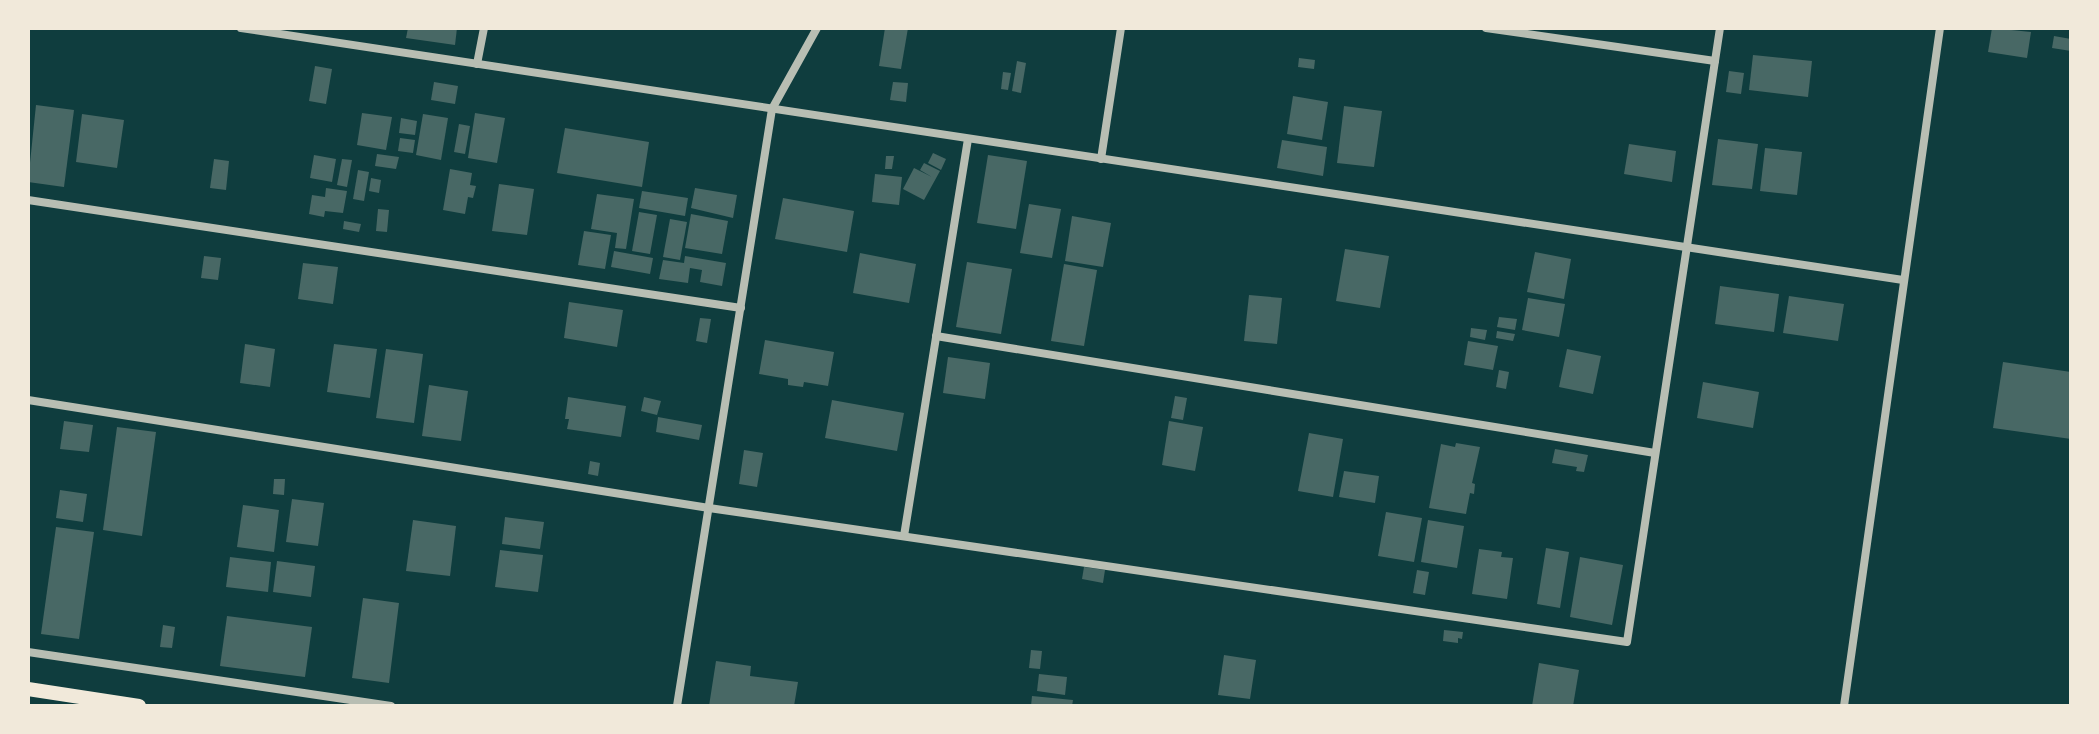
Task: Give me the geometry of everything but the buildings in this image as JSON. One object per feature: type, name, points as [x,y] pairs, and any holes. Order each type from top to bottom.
[{"type":"main road","points":[[28,689],[139,706]]},
{"type":"street","points":[[241,28],[1903,280]]},
{"type":"street","points":[[477,64],[484,28]]},
{"type":"street","points":[[677,706],[772,109],[817,28]]},
{"type":"street","points":[[1101,159],[1121,28]]},
{"type":"street","points":[[1486,28],[1715,61]]},
{"type":"street","points":[[28,400],[709,508],[1627,642],[1720,28]]},
{"type":"street","points":[[1844,706],[1940,28]]},
{"type":"street","points":[[904,536],[968,139]]},
{"type":"street","points":[[28,200],[741,308]]},
{"type":"street","points":[[936,336],[1655,453]]},
{"type":"street","points":[[28,652],[391,706]]}]
